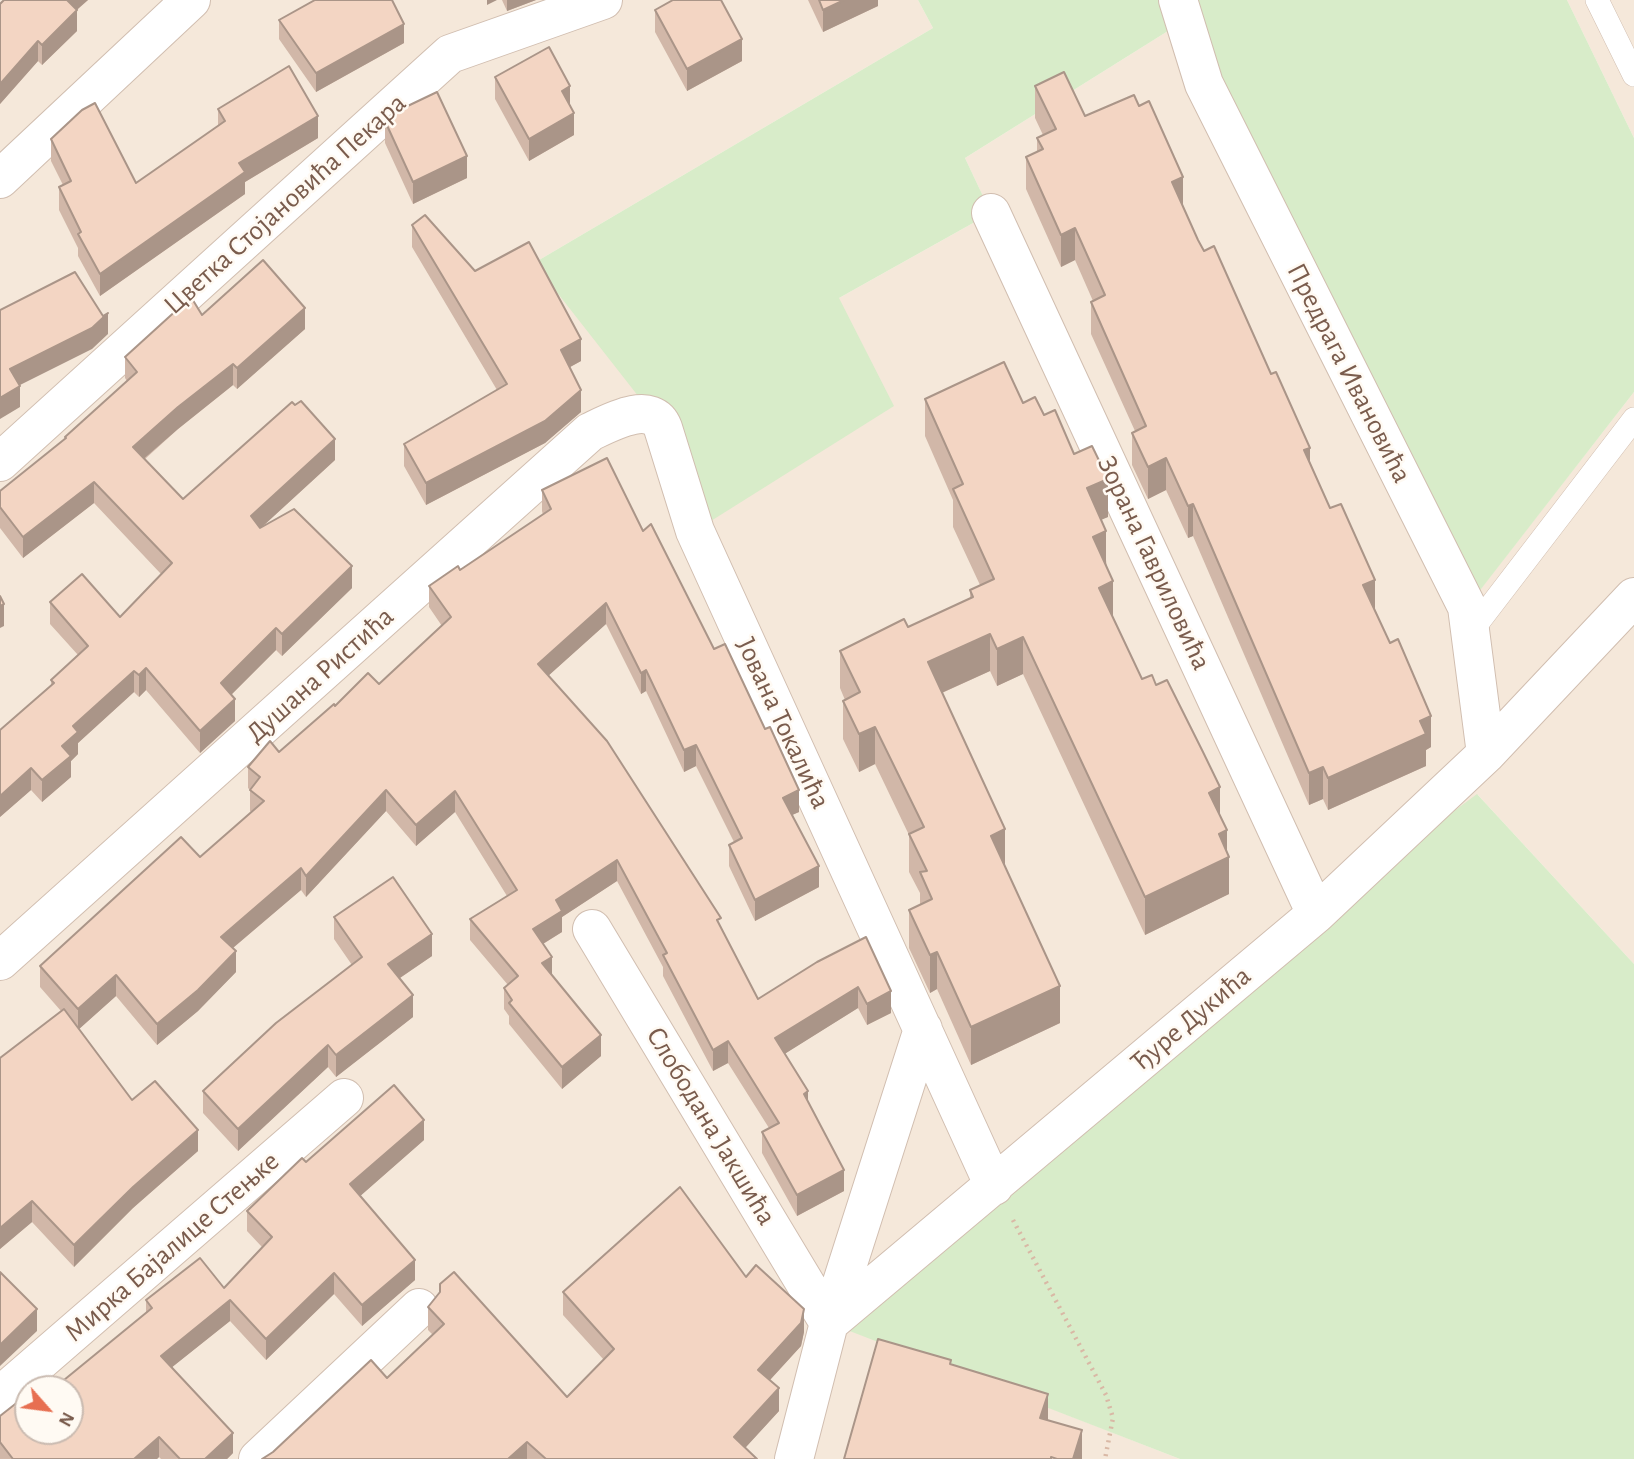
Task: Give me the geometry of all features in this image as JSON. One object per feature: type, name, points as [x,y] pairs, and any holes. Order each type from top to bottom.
[{"type":"street","points":[[0,180],[191,0]]},
{"type":"street","name":"Цветка Стојановића Пекара","points":[[0,462],[450,54],[603,0]]},
{"type":"street","name":"Предрага Ивановића","points":[[1178,0],[1203,85],[1467,607],[1486,754]]},
{"type":"street","name":"Зорана Гавриловића","points":[[991,213],[1316,914]]},
{"type":"street","name":"Душана Ристића","points":[[0,961],[590,432],[621,418],[653,415]]},
{"type":"street","name":"Јована Токалића","points":[[653,415],[660,419],[695,531],[994,1185]]},
{"type":"street","name":"Ђуре Дукића","points":[[829,1323],[1316,914],[1486,754],[1634,597]]},
{"type":"street","name":"Слободана Јакшића","points":[[592,929],[829,1323]]},
{"type":"street","points":[[794,1459],[829,1323],[923,1030]]},
{"type":"street","name":"Мирка Бајалице Стењке","points":[[0,1396],[344,1098]]},
{"type":"street","points":[[258,1459],[419,1308]]},
{"type":"lane","points":[[1597,0],[1634,75]]},
{"type":"lane","points":[[1470,633],[1634,419]]},
{"type":"path","points":[[994,1185],[1106,1395],[1113,1418],[1105,1459]]},
{"type":"shaded area","points":[[0,0],[918,0],[933,28],[534,263],[839,298],[991,213],[965,158],[1176,26],[1467,606],[1634,392],[1634,964],[1478,795],[904,1351],[1180,1459],[0,1459]]},
{"type":"shaded area","points":[[1567,0],[1634,0],[1634,138]]},
{"type":"green space","points":[[918,0],[1567,0],[1634,138],[1634,392],[1467,607],[1176,26],[965,158],[991,213],[839,298],[894,406],[695,531],[653,415],[534,263],[933,28]]},
{"type":"green space","points":[[1477,794],[1634,964],[1634,1459],[1180,1459],[829,1323],[1316,914]]},
{"type":"building","points":[[4,0],[67,0],[77,10],[42,45],[38,41],[0,84],[0,4]]},
{"type":"building","points":[[315,0],[392,0],[404,24],[316,73],[279,20]]},
{"type":"building","points":[[673,0],[721,0],[742,39],[687,69],[655,10]]},
{"type":"building","points":[[819,0],[844,0],[823,10]]},
{"type":"building","points":[[549,47],[570,86],[562,91],[574,113],[529,139],[495,77]]},
{"type":"building","points":[[289,66],[318,116],[239,163],[245,172],[100,274],[78,234],[81,232],[59,187],[71,181],[51,139],[82,110],[95,103],[136,183],[225,121],[218,109]]},
{"type":"building","points":[[1064,72],[1085,116],[1134,95],[1139,106],[1149,101],[1183,177],[1172,182],[1198,240],[1204,251],[1214,246],[1271,374],[1276,372],[1310,448],[1304,450],[1330,508],[1341,504],[1375,580],[1363,585],[1390,643],[1398,639],[1431,716],[1420,721],[1426,734],[1328,778],[1323,767],[1309,773],[1193,504],[1188,506],[1166,458],[1148,467],[1132,433],[1146,426],[1091,302],[1105,295],[1075,228],[1061,235],[1026,157],[1043,149],[1037,138],[1056,129],[1035,86]]},
{"type":"building","points":[[437,92],[467,156],[413,182],[385,121],[393,113]]},
{"type":"building","points":[[425,215],[475,271],[529,242],[581,339],[561,350],[581,390],[545,421],[426,483],[404,444],[507,384],[412,225]]},
{"type":"building","points":[[263,260],[305,308],[237,368],[233,364],[133,447],[183,499],[292,402],[295,405],[301,401],[335,439],[251,516],[260,528],[294,509],[352,566],[282,634],[276,628],[221,683],[235,699],[200,731],[146,668],[139,675],[134,671],[73,726],[78,732],[62,746],[71,756],[42,780],[31,768],[0,796],[0,730],[54,683],[51,680],[88,646],[50,602],[82,574],[120,617],[172,563],[94,482],[23,537],[0,507],[0,491],[66,438],[137,372],[125,357],[191,297],[202,315]]},
{"type":"building","points":[[75,272],[103,316],[108,313],[92,328],[10,369],[20,386],[0,398],[0,310]]},
{"type":"building","points":[[1004,362],[1023,403],[1035,397],[1044,415],[1055,410],[1074,454],[1092,446],[1108,479],[1087,488],[1106,531],[1093,537],[1113,581],[1099,588],[1142,679],[1152,675],[1156,685],[1167,680],[1220,787],[1209,793],[1227,830],[1219,834],[1229,857],[1145,897],[1023,637],[997,649],[990,634],[928,662],[1005,829],[991,836],[1060,986],[971,1027],[937,952],[930,955],[909,910],[932,899],[920,872],[927,871],[909,834],[924,827],[875,727],[859,734],[843,701],[860,692],[840,651],[904,619],[908,627],[973,597],[970,590],[994,579],[953,489],[963,484],[925,399]]},
{"type":"building","points":[[607,458],[643,531],[651,524],[714,649],[725,644],[765,729],[770,727],[799,790],[783,798],[819,866],[755,900],[729,845],[742,838],[696,745],[684,750],[646,670],[641,673],[606,603],[538,664],[607,741],[721,918],[717,920],[758,999],[817,962],[866,937],[891,991],[867,1004],[858,987],[775,1038],[808,1091],[804,1094],[844,1170],[797,1195],[762,1132],[779,1123],[728,1041],[713,1050],[663,955],[667,953],[617,860],[556,900],[562,911],[533,929],[552,957],[542,963],[601,1035],[562,1067],[509,1003],[512,1000],[504,988],[518,976],[470,919],[517,890],[455,791],[416,825],[386,790],[306,876],[301,868],[221,937],[236,951],[198,990],[157,1024],[116,975],[78,1009],[40,966],[181,837],[200,857],[264,801],[250,790],[260,777],[248,767],[270,741],[279,752],[334,704],[335,706],[368,673],[379,684],[451,617],[429,586],[458,566],[460,570],[551,509],[542,490]]},
{"type":"building","points":[[393,877],[432,934],[388,964],[413,995],[336,1055],[328,1045],[238,1129],[203,1091],[276,1023],[362,957],[334,917]]},
{"type":"building","points":[[64,1009],[132,1100],[155,1081],[198,1130],[133,1187],[74,1245],[32,1201],[0,1228],[0,1058]]},
{"type":"building","points":[[394,1085],[424,1120],[350,1184],[415,1260],[362,1305],[334,1273],[266,1339],[230,1300],[161,1356],[233,1433],[205,1459],[180,1459],[159,1437],[134,1459],[13,1459],[0,1442],[0,1416],[14,1405],[14,1445],[84,1445],[84,1375],[70,1375],[152,1308],[146,1300],[200,1258],[224,1288],[272,1237],[247,1211],[302,1158],[306,1162]]},
{"type":"building","points":[[680,1187],[746,1277],[756,1265],[804,1309],[801,1323],[758,1370],[779,1388],[734,1437],[757,1459],[546,1459],[527,1442],[508,1459],[262,1459],[273,1452],[371,1360],[387,1378],[444,1324],[428,1307],[440,1292],[440,1284],[454,1272],[567,1397],[614,1349],[563,1292]]},
{"type":"building","points":[[0,1272],[37,1309],[0,1345]]},
{"type":"building","points":[[878,1339],[951,1360],[950,1364],[1048,1394],[1040,1418],[1082,1430],[1073,1459],[844,1459]]}]
